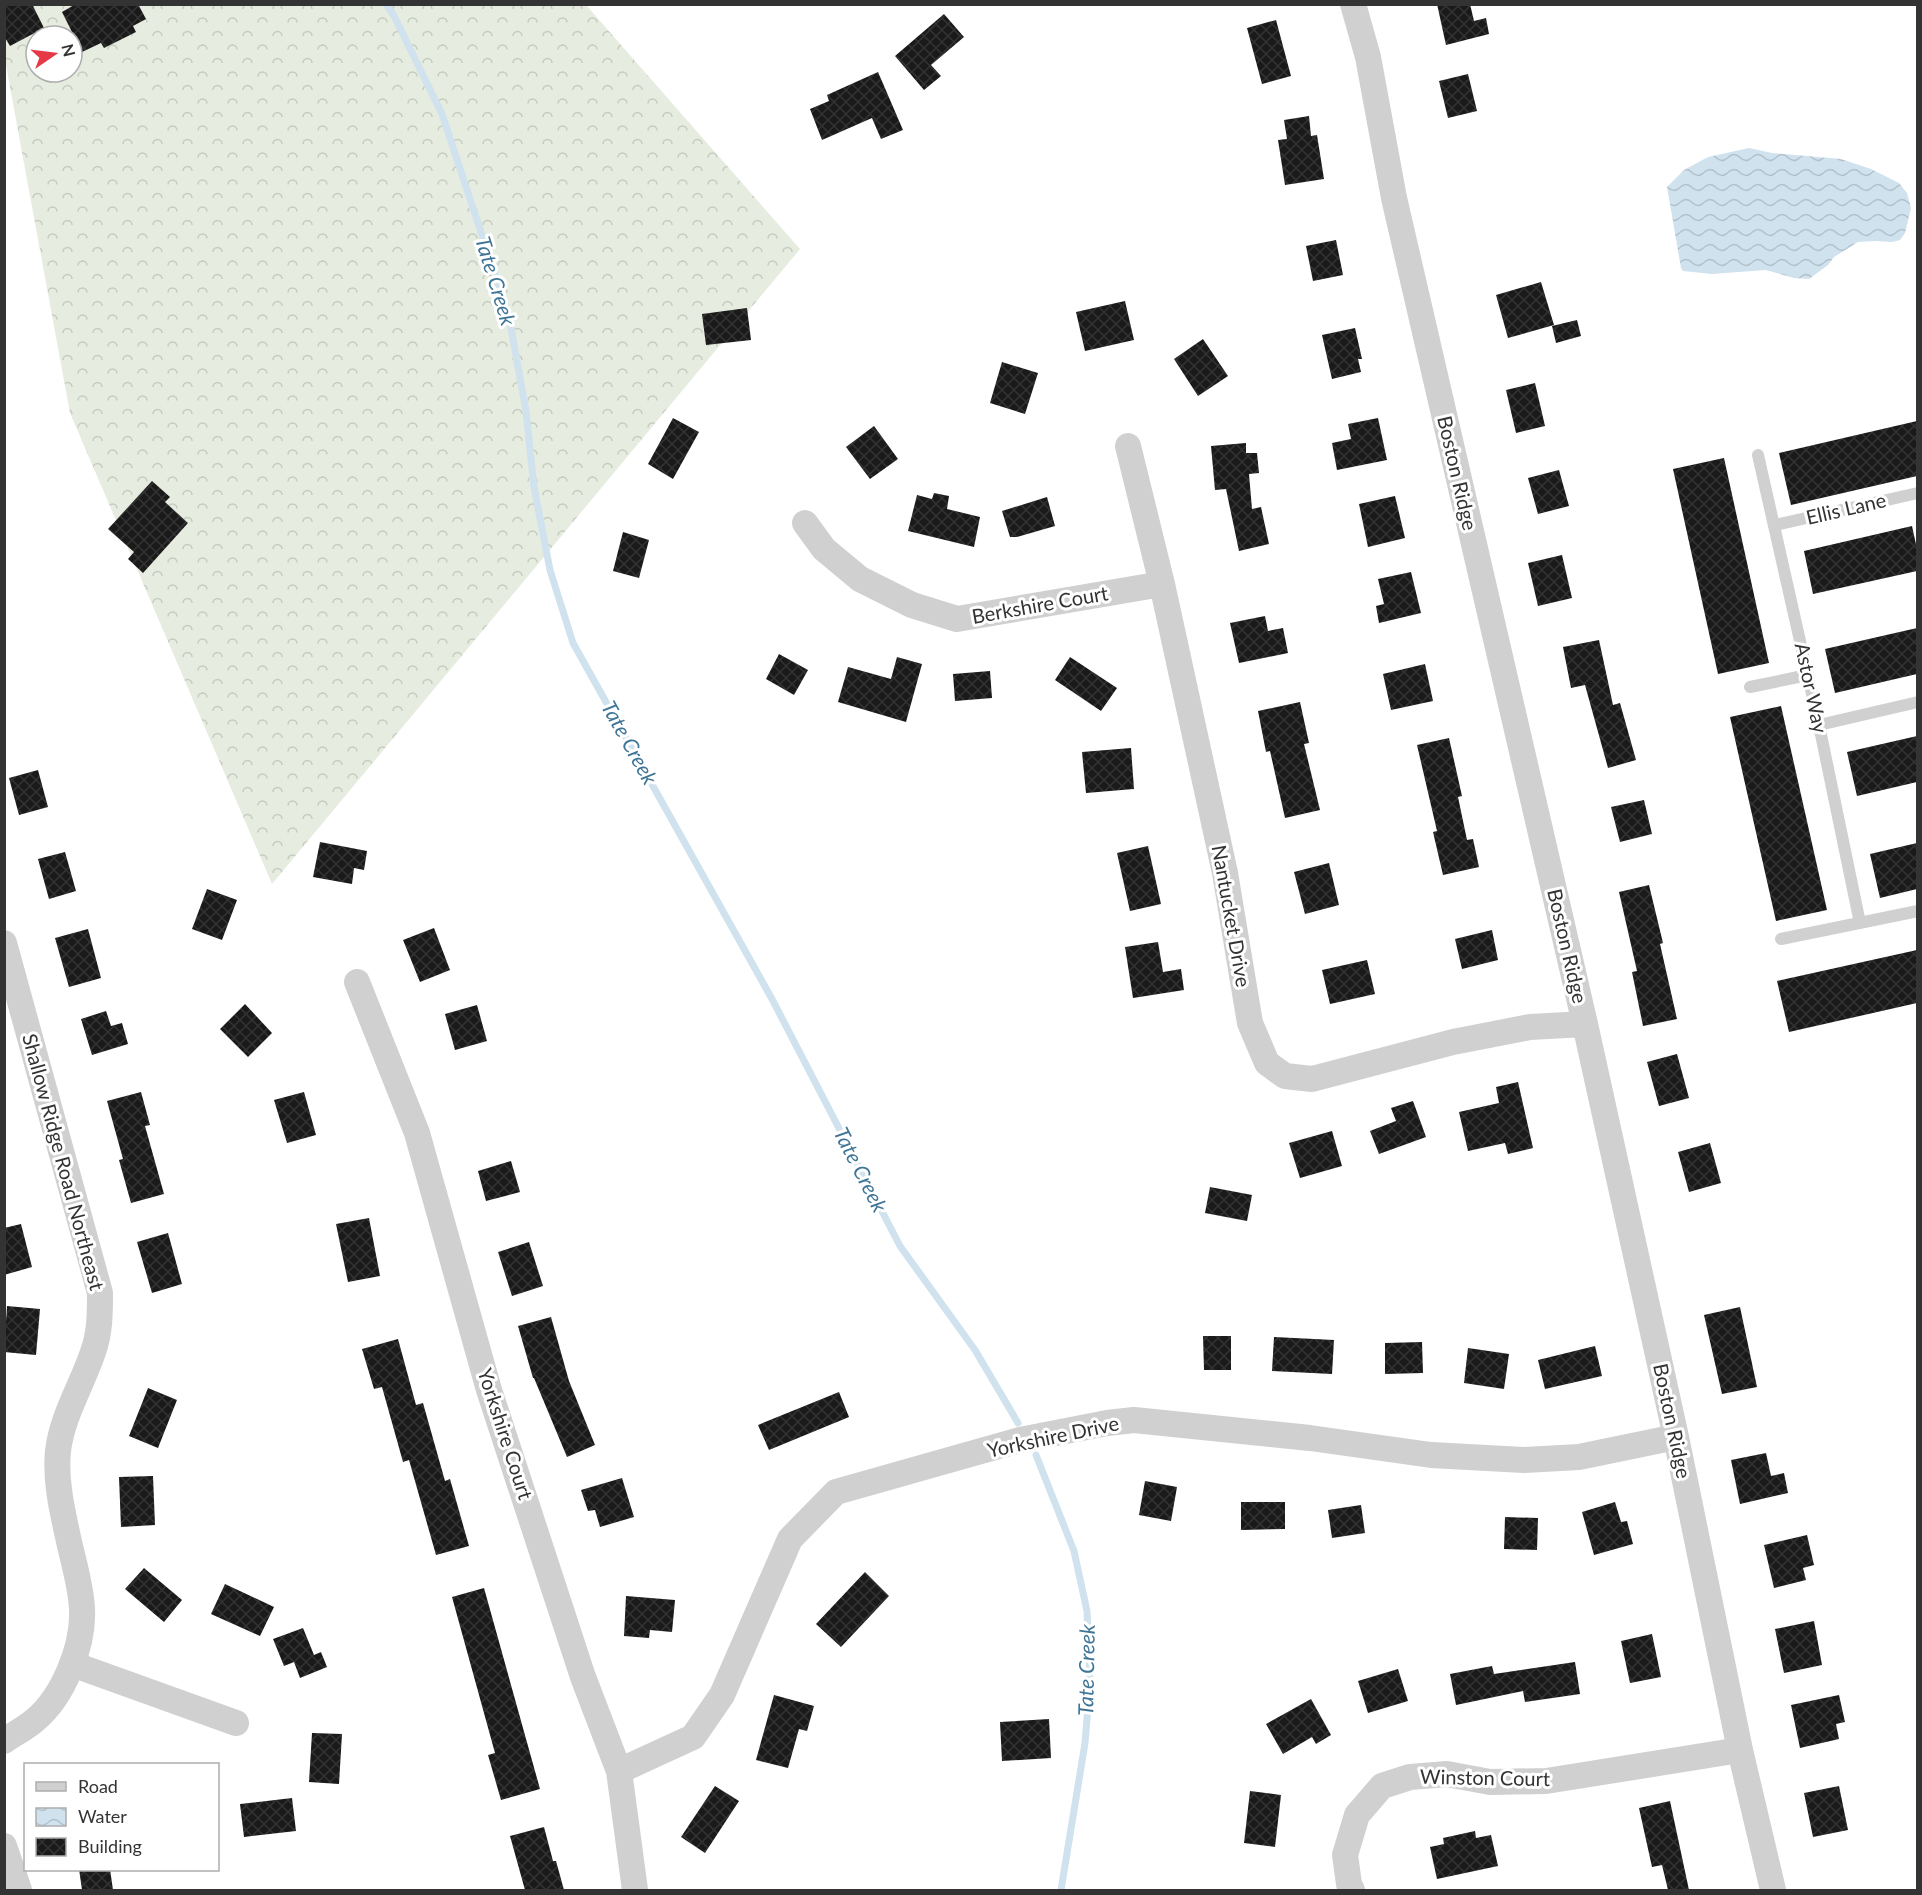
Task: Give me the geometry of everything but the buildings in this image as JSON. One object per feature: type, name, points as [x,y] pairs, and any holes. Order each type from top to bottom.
[{"type":"street","name":"Boston Ridge","points":[[1353,4],[1368,57],[1394,198],[1585,1024],[1676,1437],[1740,1750],[1773,1890]]},
{"type":"street","name":"Nantucket Drive","points":[[1128,446],[1162,584],[1225,873],[1250,1023],[1268,1063],[1285,1076],[1312,1079],[1454,1041],[1530,1027],[1585,1024]]},
{"type":"street","name":"Berkshire Court","points":[[805,523],[824,549],[860,579],[912,605],[957,619],[1162,584]]},
{"type":"street","name":"Shallow Ridge Road Northeast","points":[[4,943],[99,1293],[100,1323],[94,1351],[63,1430],[58,1451],[58,1480],[80,1590],[82,1612],[79,1637],[72,1664],[56,1698],[35,1720],[4,1741]]},
{"type":"street","name":"Yorkshire Court","points":[[357,982],[417,1133],[489,1390],[583,1677],[619,1772],[635,1890]]},
{"type":"street","name":"Yorkshire Drive","points":[[619,1772],[693,1737],[722,1695],[790,1539],[836,1492],[1020,1440],[1134,1420],[1310,1438],[1431,1455],[1524,1460],[1579,1457],[1676,1437]]},
{"type":"street","points":[[72,1664],[236,1723]]},
{"type":"street","name":"Winston Court","points":[[1352,1890],[1345,1855],[1357,1815],[1382,1786],[1410,1777],[1447,1774],[1490,1782],[1546,1781],[1740,1750]]},
{"type":"street","points":[[4,1846],[19,1890]]},
{"type":"lane","name":"Astor Way","points":[[1758,455],[1819,725],[1860,923]]},
{"type":"lane","name":"Ellis Lane","points":[[1775,525],[1917,493]]},
{"type":"lane","points":[[1750,687],[1808,675]]},
{"type":"lane","points":[[1819,725],[1917,702]]},
{"type":"lane","points":[[1781,939],[1917,910]]},
{"type":"green space","points":[[4,5],[586,5],[800,249],[272,884],[70,413],[5,60]]},
{"type":"water","points":[[1749,148],[1772,153],[1841,159],[1871,169],[1899,183],[1907,193],[1911,208],[1905,233],[1900,240],[1892,242],[1858,242],[1834,257],[1828,265],[1809,279],[1794,278],[1766,270],[1712,274],[1683,271],[1667,187],[1684,170],[1708,157]]},
{"type":"waterway","name":"Tate Creek","points":[[386,4],[442,114],[509,317],[526,411],[534,487],[550,570],[573,643],[772,999],[900,1246],[975,1350],[1018,1423]]},
{"type":"waterway","name":"Tate Creek","points":[[1036,1455],[1074,1551],[1087,1611],[1090,1682],[1085,1743],[1061,1890]]}]
